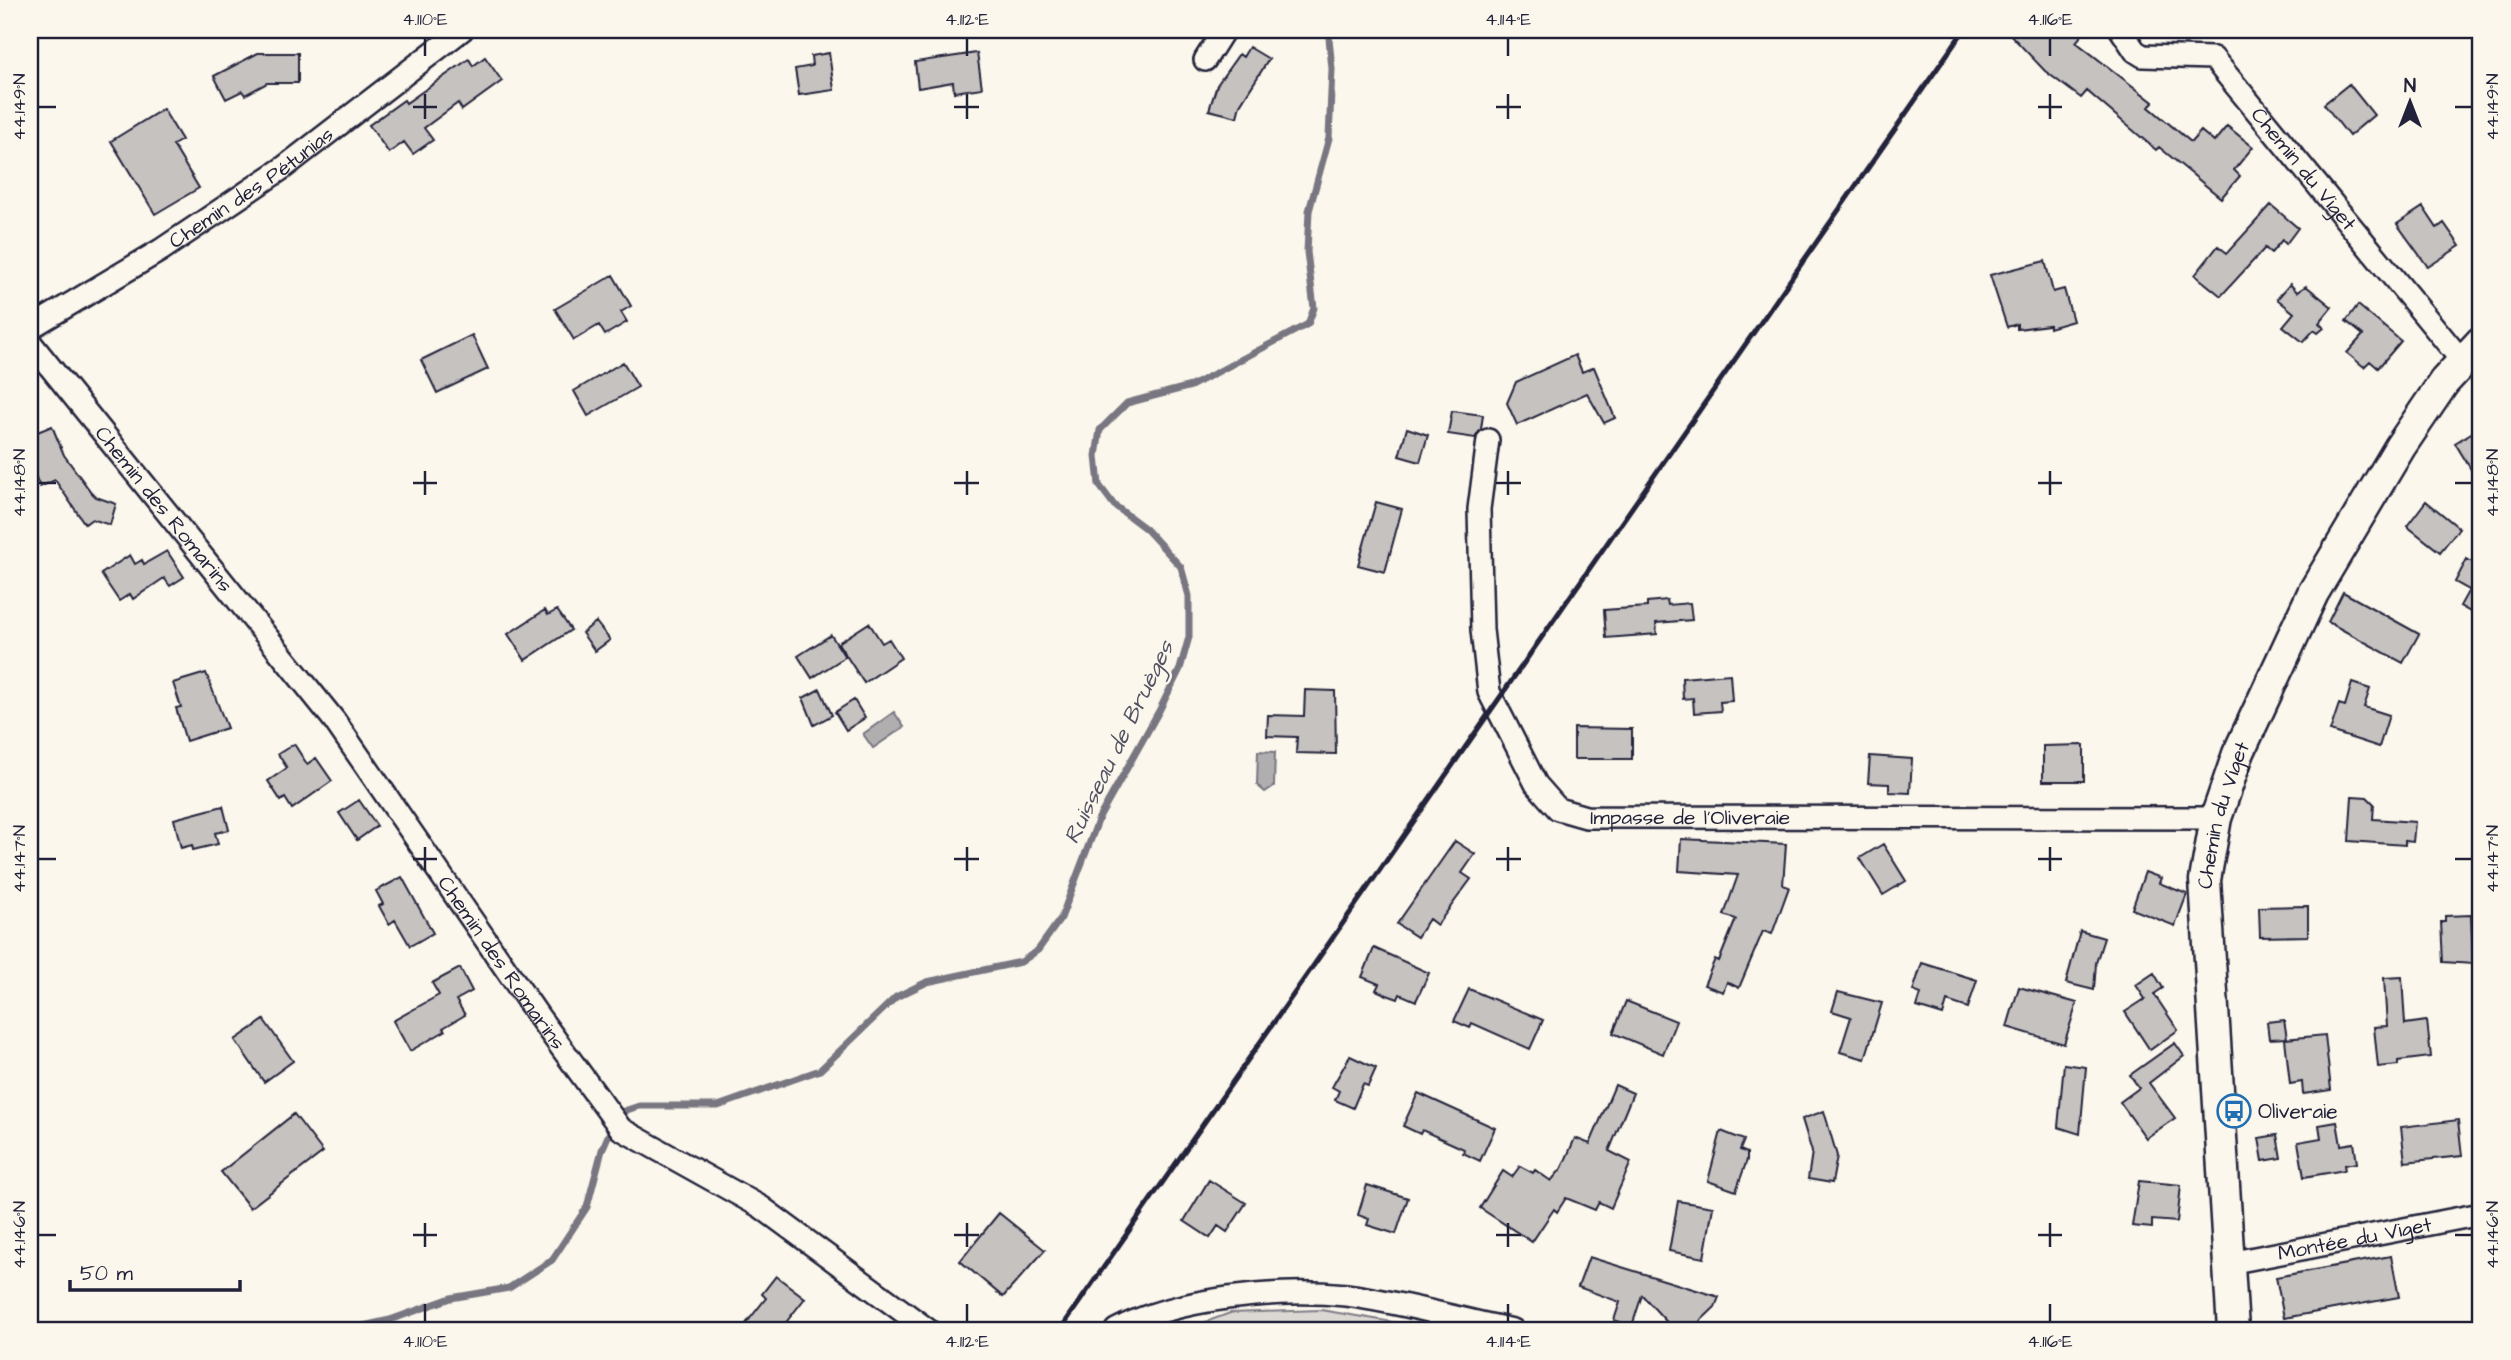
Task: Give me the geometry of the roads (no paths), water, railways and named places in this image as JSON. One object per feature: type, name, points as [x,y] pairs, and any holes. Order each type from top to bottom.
[{"type":"street","name":"Chemin des Pétunias","points":[[30,328],[161,250],[283,168],[462,30]]},
{"type":"street","points":[[1205,60],[1224,30]]},
{"type":"street","name":"Chemin du Viget","points":[[2121,30],[2135,51],[2143,56],[2213,58],[2472,351],[2400,447],[2313,593],[2238,754],[2216,818],[2205,880],[2233,1330]]},
{"type":"street","name":"Chemin des Romarins","points":[[30,342],[334,720],[621,1129],[761,1207],[928,1330]]},
{"type":"street","name":"Impasse de l'Oliveraie","points":[[1488,440],[1479,509],[1482,630],[1489,692],[1536,785],[1558,809],[1586,817],[2216,818]]},
{"type":"street","name":"Montée du Viget","points":[[2229,1263],[2481,1214]]},
{"type":"street","points":[[1116,1330],[1130,1323],[1198,1302],[1253,1295],[1345,1295],[1513,1330]]},
{"type":"waterway","name":"Ruisseau de Bruèges","points":[[345,1330],[390,1320],[451,1298],[509,1288],[552,1260],[587,1207],[602,1150],[618,1113],[639,1106],[718,1106],[820,1070],[896,997],[927,982],[1021,962],[1038,950],[1061,918],[1099,818],[1180,669],[1189,637],[1189,596],[1181,567],[1146,529],[1114,505],[1099,485],[1096,456],[1100,430],[1127,403],[1191,386],[1308,324],[1314,308],[1307,252],[1309,211],[1329,138],[1332,69],[1329,38],[1333,30]]},
{"type":"railway","points":[[1060,1330],[1964,30]]},
{"type":"place","name":"Oliveraie","points":[[2234,1111]]}]
